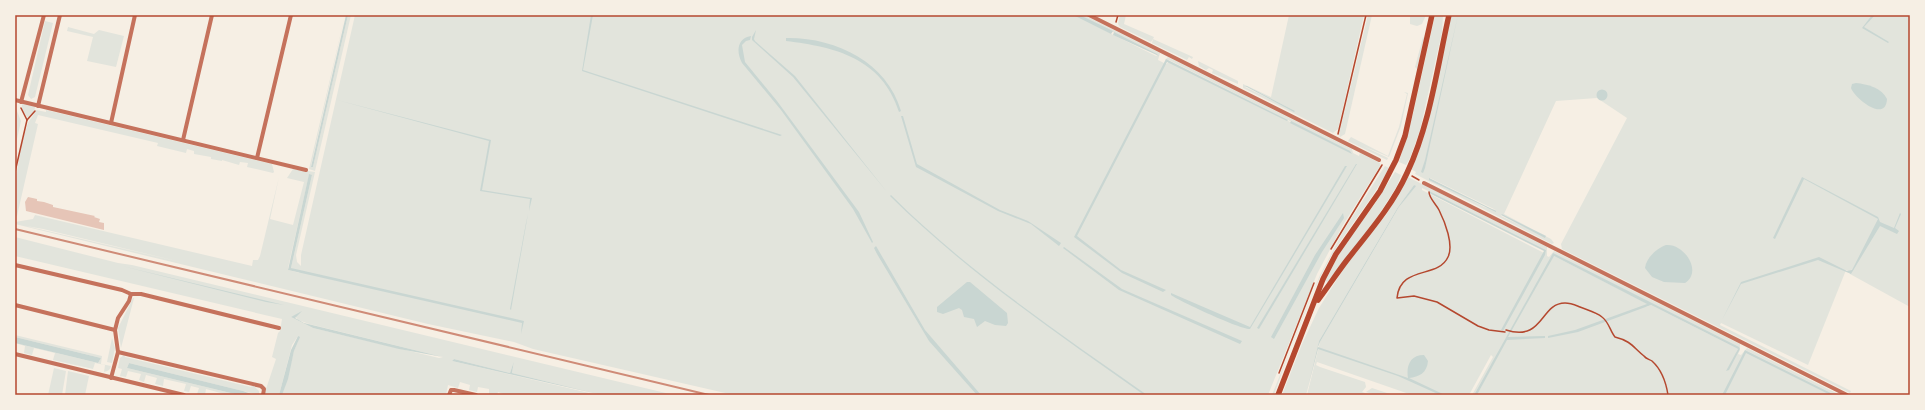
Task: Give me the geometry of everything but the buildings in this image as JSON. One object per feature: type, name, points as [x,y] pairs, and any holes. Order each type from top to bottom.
[{"type":"main road","points":[[1278,395],[1300,336],[1315,305],[1323,279],[1336,254],[1380,191],[1396,160],[1405,136],[1432,15]]},
{"type":"main road","points":[[1315,305],[1374,228],[1407,174],[1426,121],[1449,15]]},
{"type":"street","points":[[21,102],[44,15]]},
{"type":"street","points":[[38,106],[60,15]]},
{"type":"street","points":[[111,123],[135,15]]},
{"type":"street","points":[[183,140],[212,15]]},
{"type":"street","points":[[257,158],[291,15]]},
{"type":"street","points":[[1088,15],[1379,160]]},
{"type":"street","points":[[15,100],[306,170]]},
{"type":"street","points":[[1424,183],[1846,395]]},
{"type":"street","points":[[15,265],[278,328]]},
{"type":"street","points":[[111,378],[118,352],[115,330],[118,318],[129,301],[131,294]]},
{"type":"street","points":[[15,305],[115,330]]},
{"type":"street","points":[[118,352],[261,386],[264,389],[263,395]]},
{"type":"street","points":[[15,354],[165,393],[183,395]]},
{"type":"street","points":[[449,395],[451,390],[476,395]]},
{"type":"path","points":[[1335,137],[1340,131],[1366,15]]},
{"type":"path","points":[[21,102],[21,110],[28,120]]},
{"type":"path","points":[[15,172],[28,120],[38,106]]},
{"type":"path","points":[[1429,189],[1428,194],[1439,209],[1449,238],[1449,256],[1445,262],[1438,266],[1403,281],[1397,290],[1397,298],[1414,296],[1437,302],[1478,326],[1488,330],[1507,330],[1512,332],[1526,332],[1535,327],[1546,314],[1555,307],[1563,303],[1571,303],[1602,317],[1615,337],[1623,339],[1635,346],[1644,357],[1651,360],[1666,381],[1668,395]]},
{"type":"shaded area","points":[[345,15],[311,166],[313,167],[348,15],[351,15],[315,171],[309,169]]},
{"type":"shaded area","points":[[346,15],[348,15],[313,167],[311,167]]},
{"type":"shaded area","points":[[355,15],[1073,15],[1156,56],[1158,55],[1080,15],[1084,15],[1160,53],[1158,60],[1166,64],[1169,62],[1351,152],[1169,60],[1165,60],[1168,57],[1352,149],[1353,153],[1359,156],[1360,153],[1380,163],[1380,166],[1343,225],[1317,274],[1268,395],[734,395],[533,349],[514,342],[428,324],[15,224],[15,222],[33,219],[35,215],[252,266],[253,260],[258,260],[260,256],[279,177],[270,219],[293,225],[304,182],[287,178],[293,169],[315,172],[296,255],[297,262],[301,266],[301,255]],"holes":[[[309,175],[312,175],[291,268],[300,273],[288,270],[288,268]],[[26,226],[43,229],[185,263]]]},
{"type":"shaded area","points":[[591,15],[593,15],[583,70],[782,135],[780,136],[582,71]]},
{"type":"shaded area","points":[[1073,15],[1080,15],[1113,31],[1111,34]]},
{"type":"shaded area","points":[[1120,15],[1126,15],[1124,24],[1154,37],[1151,42],[1120,27],[1118,24]]},
{"type":"shaded area","points":[[1289,15],[1364,15],[1338,129],[1333,133],[1243,88],[1243,84],[1271,97]],"holes":[[[1247,86],[1295,111],[1245,87]]]},
{"type":"shaded area","points":[[1368,15],[1372,15],[1345,134],[1340,137],[1339,134]]},
{"type":"shaded area","points":[[1410,15],[1426,15],[1422,24],[1417,26],[1410,24]]},
{"type":"shaded area","points":[[1435,15],[1443,15],[1442,32],[1420,130],[1406,165],[1399,162],[1413,114]]},
{"type":"shaded area","points":[[1451,15],[1910,15],[1910,307],[1850,274],[1852,269],[1850,272],[1846,270],[1808,365],[1721,323],[1720,325],[1851,391],[1850,393],[1562,249],[1561,244],[1627,118],[1597,98],[1556,101],[1504,214],[1535,231],[1502,214],[1501,216],[1546,236],[1554,243],[1552,244],[1415,174],[1416,172],[1411,169]],"holes":[[[1430,178],[1496,210],[1484,207]]]},
{"type":"shaded area","points":[[1458,15],[1425,168],[1423,173],[1421,172]]},
{"type":"shaded area","points":[[1872,15],[1875,15],[1864,27],[1889,42],[1888,43],[1862,28]]},
{"type":"shaded area","points":[[45,21],[53,23],[35,97],[31,99],[28,95]]},
{"type":"shaded area","points":[[68,27],[94,34],[99,30],[124,36],[116,67],[87,61],[93,37],[67,31]]},
{"type":"shaded area","points":[[756,30],[755,41],[795,76],[887,192],[793,77],[752,40]]},
{"type":"shaded area","points":[[1114,32],[1157,54],[1159,56],[1113,35]]},
{"type":"shaded area","points":[[751,36],[750,40],[746,41],[742,45],[745,62],[777,101],[859,212],[873,242],[872,243],[853,209],[781,110],[742,63],[739,54],[740,43],[746,37]]},
{"type":"shaded area","points":[[1423,37],[1424,38],[1417,69],[1415,67]]},
{"type":"shaded area","points":[[786,38],[823,42],[857,56],[871,66],[884,79],[894,94],[901,111],[899,112],[891,94],[881,79],[869,67],[854,58],[839,52],[822,47],[786,41]]},
{"type":"shaded area","points":[[1153,39],[1193,57],[1192,59],[1189,57],[1187,60],[1152,43]]},
{"type":"shaded area","points":[[1166,59],[1288,120],[1287,121],[1167,62],[1077,236],[1121,270],[1166,290],[1163,292],[1122,273],[1074,237]]},
{"type":"shaded area","points":[[1198,61],[1238,81],[1238,84],[1212,73],[1213,70],[1209,68],[1206,70],[1199,66]]},
{"type":"shaded area","points":[[1852,84],[1865,84],[1882,92],[1887,99],[1885,106],[1882,109],[1876,109],[1864,103],[1858,98],[1851,88]]},
{"type":"shaded area","points":[[1245,86],[1247,86],[1295,111],[1294,112]]},
{"type":"shaded area","points":[[1600,90],[1604,90],[1606,91],[1606,99],[1600,100],[1597,97],[1597,93]]},
{"type":"shaded area","points":[[1404,92],[1408,93],[1401,126],[1389,157],[1363,146],[1388,158],[1387,160],[1348,141],[1351,137],[1388,156],[1399,127],[1407,94]]},
{"type":"shaded area","points":[[337,100],[491,140],[482,190],[532,198],[529,211],[530,199],[480,191],[489,141]]},
{"type":"shaded area","points":[[22,104],[35,107],[34,112],[28,118],[22,110]]},
{"type":"shaded area","points":[[15,106],[21,121],[15,148]]},
{"type":"shaded area","points":[[36,110],[46,112],[46,110],[272,164],[274,172],[247,167],[248,163],[240,162],[239,165],[222,160],[211,159],[211,157],[194,154],[194,151],[187,149],[186,153],[157,146],[158,143],[38,115],[35,123],[38,124],[17,216],[15,217],[16,181],[21,146],[28,123]]},
{"type":"shaded area","points":[[901,116],[903,116],[917,164],[1000,210],[1028,221],[1061,243],[1059,246],[1031,224],[998,211],[916,167]]},
{"type":"shaded area","points":[[1291,121],[1350,151],[1352,154],[1290,123]]},
{"type":"shaded area","points":[[1356,164],[1259,329],[1257,328]]},
{"type":"shaded area","points":[[1345,166],[1347,166],[1250,329],[1211,315],[1171,295],[1171,293],[1250,327]]},
{"type":"shaded area","points":[[1385,166],[1389,168],[1375,192],[1336,248],[1313,292],[1320,275],[1344,230]]},
{"type":"shaded area","points":[[1395,172],[1401,175],[1397,186],[1378,216],[1328,282],[1325,281],[1344,245],[1374,205]]},
{"type":"shaded area","points":[[309,174],[312,175],[291,268],[524,321],[521,334],[522,323],[288,270]]},
{"type":"shaded area","points":[[1408,177],[1547,247],[1547,256],[1549,257],[1554,251],[1740,344],[1740,349],[1740,350],[1738,354],[1741,355],[1745,350],[1746,352],[1830,395],[1477,395],[1496,359],[1474,395],[1472,395],[1493,357],[1491,355],[1469,395],[1412,395],[1317,362],[1316,365],[1320,367],[1365,382],[1366,387],[1362,392],[1371,395],[1307,395],[1320,342],[1399,207],[1415,186],[1414,185],[1398,207],[1319,341],[1306,395],[1282,395],[1302,344],[1319,308],[1346,265],[1386,215]],"holes":[[[1422,188],[1546,250],[1544,253],[1422,190]],[[1553,254],[1740,349],[1737,353],[1738,349],[1651,305],[1646,307],[1648,304],[1554,256]]]},
{"type":"shaded area","points":[[1802,177],[1878,217],[1880,222],[1894,228],[1900,213],[1901,214],[1895,228],[1899,231],[1897,234],[1880,226],[1851,274],[1818,260],[1741,284],[1722,320],[1741,282],[1819,257],[1847,271],[1852,270],[1878,219],[1804,179],[1775,239],[1773,238]]},
{"type":"shaded area","points":[[1429,178],[1496,211],[1496,212],[1429,180]]},
{"type":"shaded area","points":[[1414,185],[1416,186],[1399,207],[1318,347],[1408,378],[1408,365],[1412,359],[1419,355],[1424,355],[1428,361],[1426,369],[1422,374],[1409,378],[1445,395],[1440,395],[1398,376],[1318,349],[1306,395],[1319,341],[1398,207]]},
{"type":"shaded area","points":[[1429,191],[1546,250],[1545,255],[1503,331],[1501,330],[1544,251],[1429,193]]},
{"type":"shaded area","points":[[891,195],[920,223],[982,276],[1147,395],[1144,395],[1078,348],[981,276],[920,224],[890,196]]},
{"type":"shaded area","points":[[1343,213],[1344,218],[1322,252],[1274,339],[1271,337],[1315,255]]},
{"type":"shaded area","points":[[528,214],[511,310],[510,309]]},
{"type":"shaded area","points":[[1502,214],[1546,236],[1545,238],[1501,215]]},
{"type":"shaded area","points":[[15,237],[118,263],[132,265],[674,395],[602,395],[512,373],[514,361],[510,373],[454,359],[452,361],[598,395],[506,395],[498,392],[497,395],[489,395],[489,389],[478,387],[477,392],[469,390],[470,385],[460,382],[458,388],[448,385],[446,395],[282,395],[294,351],[298,342],[298,336],[292,345],[279,395],[264,395],[276,359],[272,357],[282,319],[15,256]],"holes":[[[295,316],[298,320],[309,324],[443,357],[439,358],[313,328],[291,317]]]},
{"type":"shaded area","points":[[1666,245],[1679,249],[1685,253],[1689,259],[1692,266],[1692,272],[1690,278],[1685,283],[1664,282],[1652,277],[1645,268],[1647,261],[1652,254],[1659,248]]},
{"type":"shaded area","points":[[876,246],[925,330],[981,395],[977,395],[929,341],[877,254],[874,248]]},
{"type":"shaded area","points":[[1064,247],[1122,289],[1242,341],[1240,344],[1119,290],[1063,248]]},
{"type":"shaded area","points":[[1553,253],[1739,347],[1740,349],[1729,370],[1726,371],[1738,349],[1651,305],[1578,332],[1548,338],[1548,336],[1575,330],[1647,304],[1554,256],[1508,337],[1545,336],[1545,338],[1507,340],[1477,395],[1474,395]]},
{"type":"shaded area","points":[[122,266],[284,305],[266,302]]},
{"type":"shaded area","points":[[967,282],[970,282],[1007,313],[1008,323],[1006,326],[995,325],[985,321],[977,327],[974,319],[964,317],[962,310],[959,308],[943,314],[937,312],[937,307]]},
{"type":"shaded area","points":[[134,298],[121,348],[118,328]]},
{"type":"shaded area","points":[[302,311],[295,318],[304,323],[443,357],[399,349],[313,328],[291,317]]},
{"type":"shaded area","points":[[15,335],[102,356],[101,364],[111,366],[111,367],[109,370],[104,372],[105,365],[95,363],[93,369],[53,360],[55,353],[34,348],[32,355],[24,353],[25,346],[15,343],[98,363],[101,358],[15,337]]},
{"type":"shaded area","points":[[298,336],[300,337],[294,351],[288,379],[282,395],[279,395],[291,350]]},
{"type":"shaded area","points":[[15,337],[101,358],[98,363],[15,343]]},
{"type":"shaded area","points":[[112,338],[115,348],[112,363],[107,362]]},
{"type":"shaded area","points":[[1747,348],[1840,395],[1835,395],[1745,350]]},
{"type":"shaded area","points":[[1290,349],[1274,395],[1272,395]]},
{"type":"shaded area","points":[[1745,350],[1835,395],[1830,395],[1746,353],[1725,395],[1722,395]]},
{"type":"shaded area","points":[[124,355],[125,357],[251,387],[253,385],[259,391],[259,395],[129,363],[127,368],[239,395],[228,395],[206,389],[205,395],[197,394],[199,388],[191,386],[189,392],[184,391],[186,384],[164,379],[163,386],[155,384],[157,378],[146,375],[144,382],[139,380],[141,374],[128,371],[126,377],[120,376],[122,369],[118,368],[120,358]]},
{"type":"shaded area","points":[[454,359],[510,373],[514,361],[512,373],[602,395],[452,361]]},
{"type":"shaded area","points":[[129,363],[254,395],[239,395],[127,368]]},
{"type":"shaded area","points":[[54,368],[66,371],[62,395],[48,395]]},
{"type":"shaded area","points":[[68,371],[89,376],[85,395],[65,395]]},
{"type":"shaded area","points":[[1372,388],[1393,395],[1376,395],[1366,392]]},
{"type":"railway","points":[[15,229],[709,395]]}]
